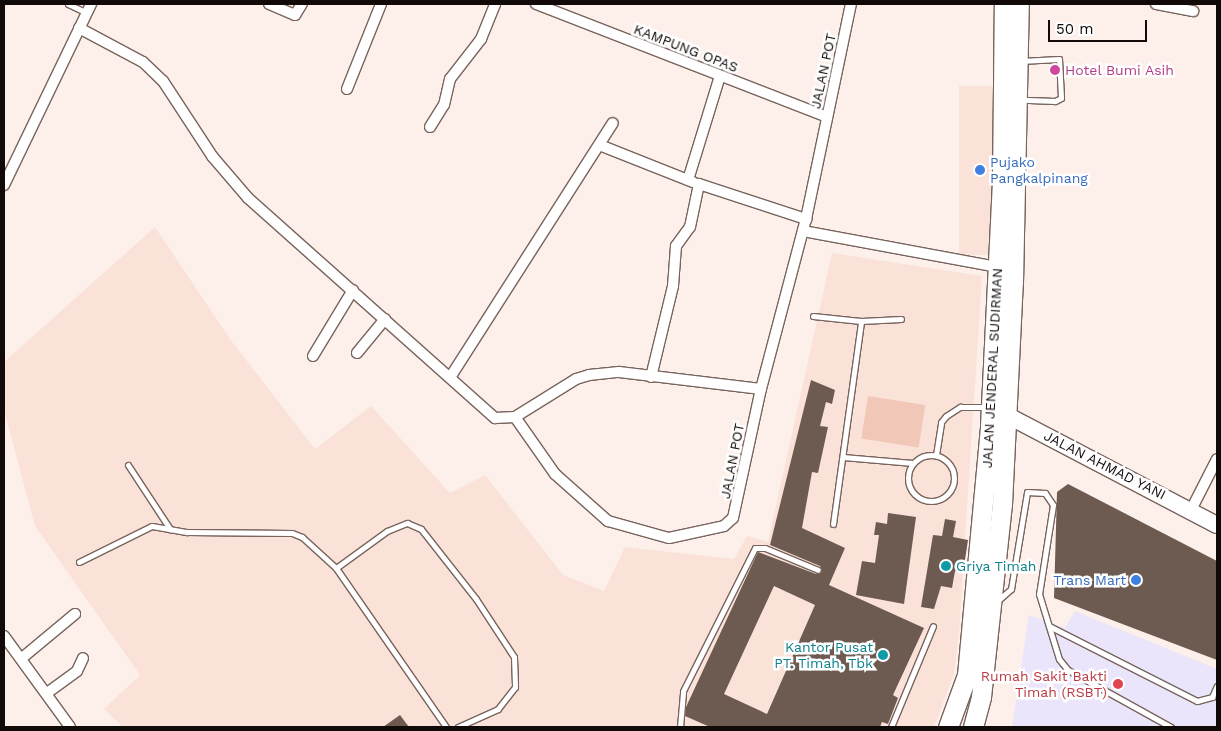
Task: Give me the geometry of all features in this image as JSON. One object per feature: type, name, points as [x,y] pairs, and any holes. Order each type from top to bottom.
[{"type":"highway","name":"JALAN JENDERAL SUDIRMAN","points":[[974,727],[992,604],[1010,98],[1004,4]]},
{"type":"highway","name":"JALAN JENDERAL SUDIRMAN","points":[[948,727],[967,675],[999,411],[997,267],[1010,98],[1020,61],[1019,4]]},
{"type":"main road","name":"JALAN AHMAD YANI","points":[[999,411],[1217,525]]},
{"type":"street","points":[[269,4],[295,15],[302,4]]},
{"type":"street","points":[[346,89],[381,4]]},
{"type":"street","points":[[430,127],[444,106],[450,79],[481,39],[495,4]]},
{"type":"street","name":"KAMPUNG OPAS","points":[[536,4],[827,117]]},
{"type":"street","name":"JALAN POT","points":[[515,417],[555,474],[596,513],[639,533],[684,537],[724,526],[736,513],[761,389],[806,219],[851,4]]},
{"type":"street","points":[[1156,4],[1193,11]]},
{"type":"street","points":[[4,185],[89,8]]},
{"type":"street","points":[[79,28],[143,62],[156,75],[232,181],[495,418],[515,417],[576,379],[619,372],[761,389]]},
{"type":"street","points":[[688,180],[720,76]]},
{"type":"street","points":[[450,376],[561,200],[602,146],[614,123]]},
{"type":"street","points":[[602,146],[699,184],[806,219]]},
{"type":"street","points":[[651,377],[673,286],[676,246],[690,227],[699,184]]},
{"type":"street","points":[[803,231],[997,267]]},
{"type":"street","points":[[313,356],[353,290]]},
{"type":"street","points":[[357,353],[385,319]]},
{"type":"street","points":[[1190,510],[1217,459]]},
{"type":"street","points":[[22,658],[75,614]]},
{"type":"street","points":[[4,636],[22,658],[70,727]]},
{"type":"street","points":[[47,693],[77,671],[84,658]]},
{"type":"lane","points":[[68,4],[89,8]]},
{"type":"lane","points":[[1010,98],[1055,101],[1061,98],[1059,59],[1020,61]]},
{"type":"lane","points":[[813,316],[861,321],[901,319]]},
{"type":"lane","points":[[833,524],[861,321]]},
{"type":"lane","points":[[936,455],[941,422],[954,410],[999,411]]},
{"type":"lane","points":[[936,455],[954,472],[952,489],[939,500],[922,500],[915,495],[908,479],[913,463],[920,458],[936,455]]},
{"type":"lane","points":[[843,457],[913,463]]},
{"type":"lane","points":[[128,464],[170,530]]},
{"type":"lane","points":[[992,604],[1004,598],[1011,589],[1027,492],[1045,493],[1052,498],[1053,506],[1040,594],[1060,659],[1068,670],[1171,727]]},
{"type":"lane","points":[[336,568],[387,530],[407,523],[421,529],[476,599],[514,658],[515,687],[498,709],[458,727]]},
{"type":"lane","points":[[79,562],[143,527],[170,530],[292,533],[310,542],[336,568],[446,727]]},
{"type":"lane","points":[[680,727],[683,691],[754,548],[765,548],[818,570]]},
{"type":"lane","points":[[891,727],[932,626]]},
{"type":"lane","points":[[1049,626],[1197,701],[1212,697],[1217,686]]},
{"type":"shaded area","name":"Pujako Pangkalpinang","points":[[959,86],[996,86],[996,255],[959,255]]},
{"type":"shaded area","points":[[155,227],[230,339],[315,449],[371,406],[450,493],[485,475],[563,575],[604,591],[625,547],[734,559],[747,536],[768,542],[832,253],[982,276],[959,633],[954,674],[934,727],[123,727],[104,709],[140,675],[35,526],[4,410],[4,362]]},
{"type":"shaded area","points":[[868,396],[925,405],[919,448],[861,438]]},
{"type":"shaded area","name":"Rumah Sakit Bakti Timah (RSBT)","points":[[1075,611],[1217,669],[1217,727],[1012,727],[1029,615],[1065,628]]},
{"type":"building","points":[[811,380],[835,390],[832,404],[826,402],[820,426],[828,427],[818,473],[812,472],[802,528],[845,548],[829,585],[924,628],[893,695],[898,698],[888,724],[882,722],[880,727],[710,727],[685,716],[686,707],[758,552],[816,574],[822,571],[820,566],[770,545]],"holes":[[[774,586],[815,605],[767,714],[724,694]]]},
{"type":"building","name":"Trans Mart","points":[[1068,484],[1217,561],[1217,660],[1054,598],[1057,492]]},
{"type":"building","points":[[888,513],[916,517],[904,604],[856,595],[862,561],[875,563],[879,535],[874,535],[876,522],[887,524]]},
{"type":"building","points":[[945,519],[956,521],[953,537],[968,540],[963,573],[955,571],[952,588],[941,586],[934,609],[921,607],[933,535],[942,536]]},
{"type":"building","points":[[400,715],[409,727],[383,727]]},
{"type":"place","name":"Hotel Bumi Asih","points":[[1055,70]]},
{"type":"place","name":"Pujako Pangkalpinang","points":[[980,170]]},
{"type":"place","name":"Griya Timah","points":[[946,566]]},
{"type":"place","name":"Trans Mart","points":[[1136,580]]},
{"type":"place","name":"Kantor Pusat PT. Timah, Tbk","points":[[883,655]]},
{"type":"place","name":"Rumah Sakit Bakti Timah (RSBT)","points":[[1118,684]]}]
